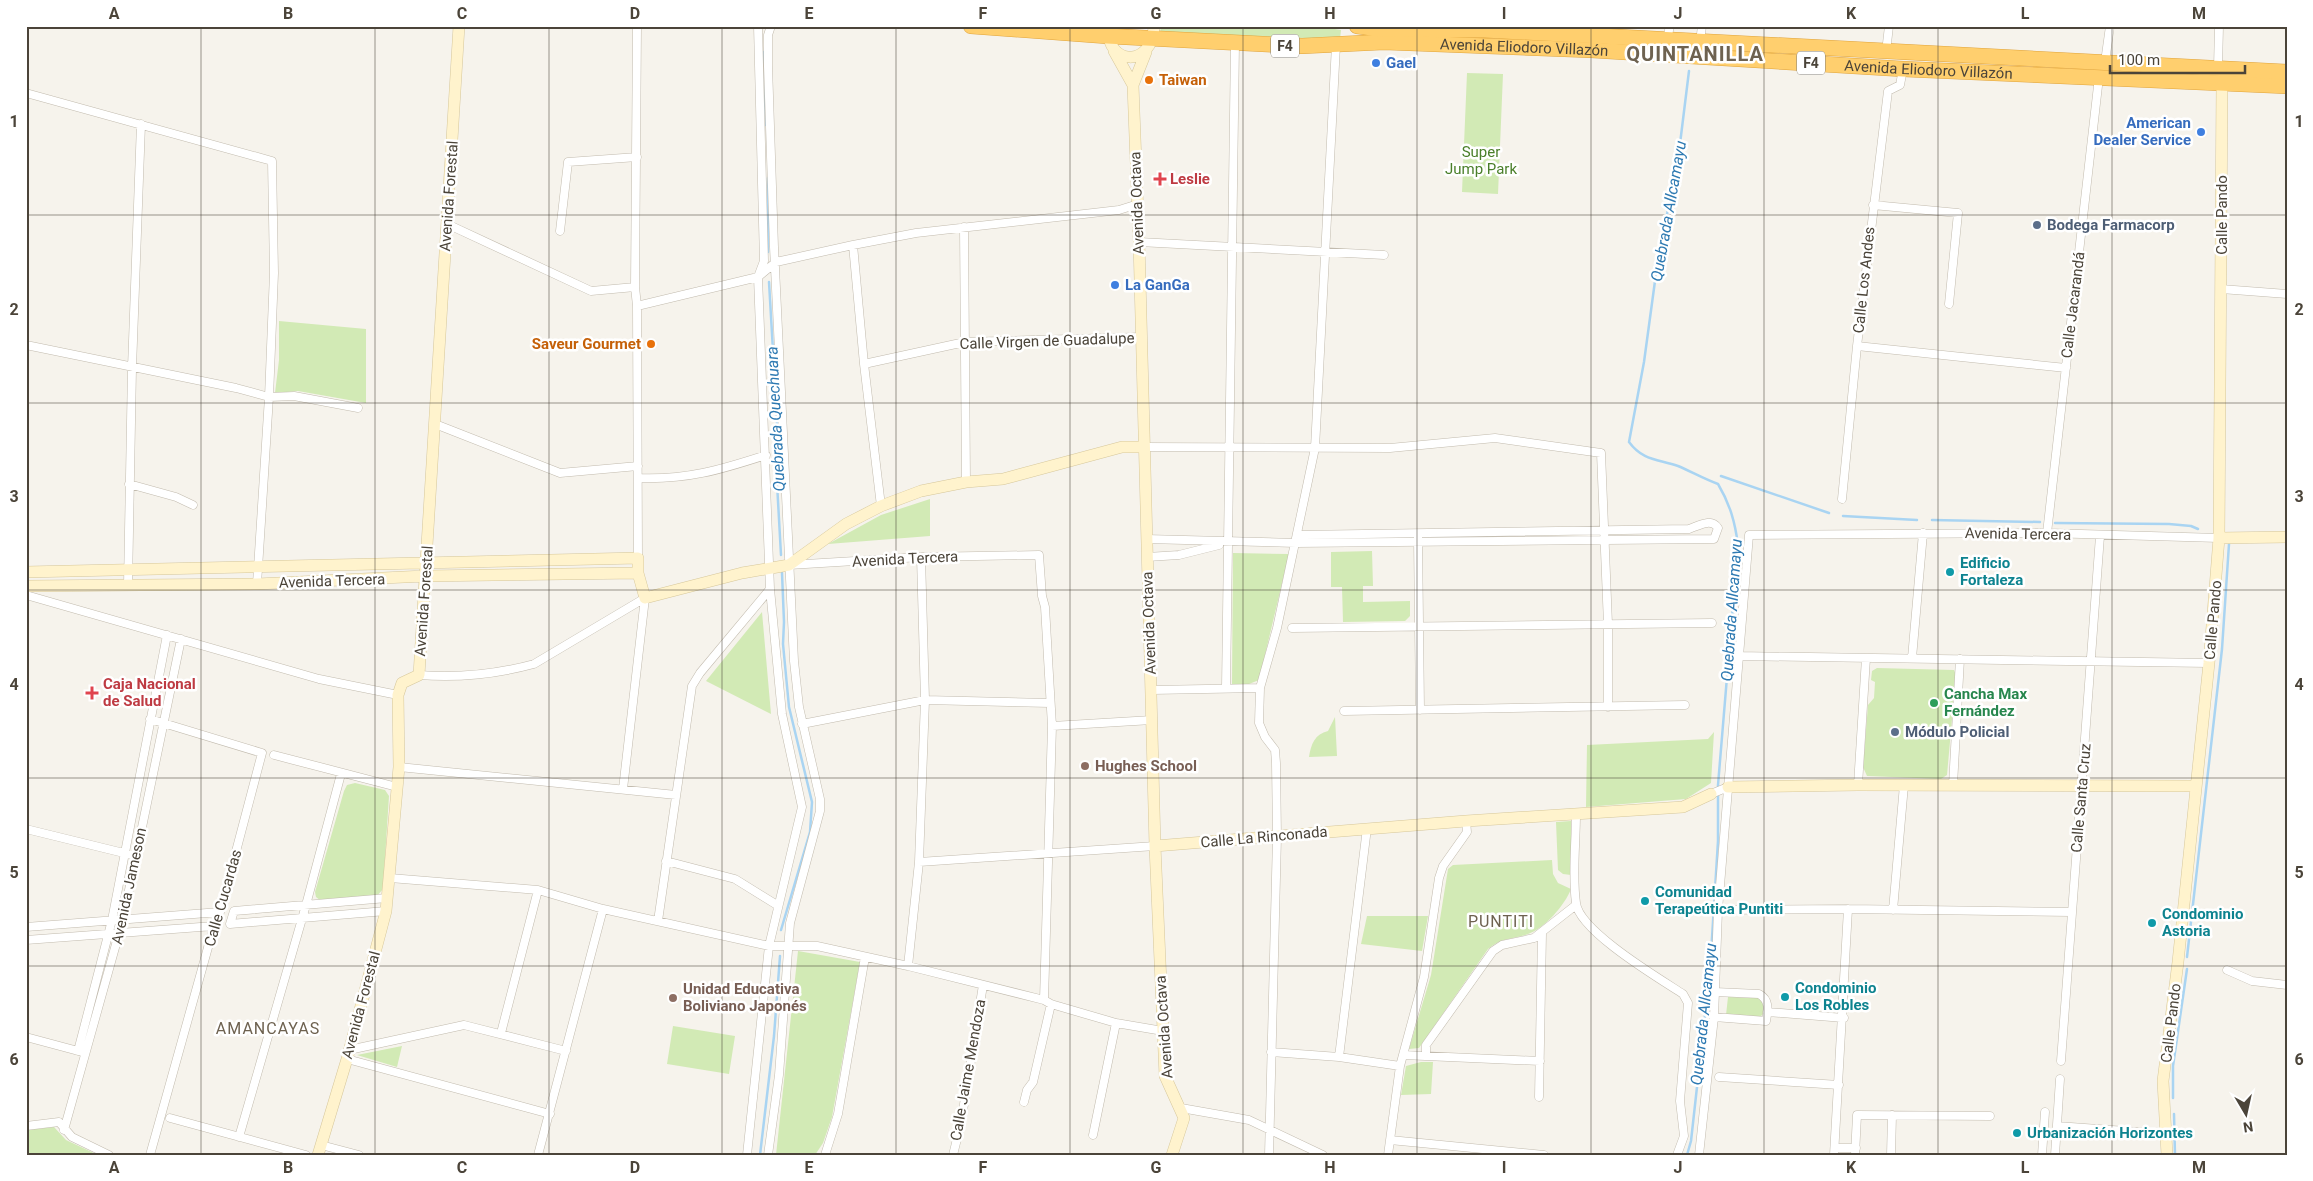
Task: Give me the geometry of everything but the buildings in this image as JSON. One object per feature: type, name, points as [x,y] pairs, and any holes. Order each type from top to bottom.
[{"type":"highway","name":"Avenida Eliodoro Villazón","points":[[971,26],[1109,33],[1130,38],[1150,36],[1235,43],[1302,46],[1384,42],[1591,50],[1903,69],[2099,77],[2220,76],[2287,72]]},
{"type":"highway","name":"Avenida Eliodoro Villazón","points":[[1357,26],[1380,29],[1485,28],[1668,33],[1700,42],[2106,62],[2287,86]]},
{"type":"street","name":"Avenida Forestal","points":[[320,1150],[386,911],[398,787],[398,694],[402,683],[419,675],[459,26]]},
{"type":"street","points":[[623,789],[645,598],[638,573],[637,306],[635,287],[637,26]]},
{"type":"street","points":[[747,1155],[769,946],[777,905],[802,807],[782,714],[770,589],[758,277],[764,261],[758,26]]},
{"type":"street","points":[[768,1155],[778,1075],[790,945],[790,922],[820,811],[820,799],[802,724],[794,661],[768,66],[768,34],[771,26]]},
{"type":"street","points":[[1700,42],[1702,26]]},
{"type":"street","points":[[1886,52],[1889,26]]},
{"type":"street","points":[[2106,62],[2110,26]]},
{"type":"street","points":[[2219,26],[2220,76]]},
{"type":"street","points":[[1109,33],[1118,54],[1133,58],[1150,36]]},
{"type":"street","name":"Avenida Octava","points":[[1109,33],[1133,85]]},
{"type":"street","name":"Avenida Octava","points":[[1150,36],[1133,85],[1142,337],[1143,447],[1152,690],[1155,846],[1165,1076],[1181,1108]]},
{"type":"street","points":[[1226,688],[1235,43]]},
{"type":"street","points":[[1269,1155],[1268,1127],[1272,1052],[1277,837],[1275,750],[1265,737],[1259,723],[1260,688],[1277,628],[1316,448],[1336,45]]},
{"type":"street","name":"Calle Los Andes","points":[[1842,499],[1857,346],[1888,91],[1900,85],[1903,69]]},
{"type":"street","name":"Calle Pando","points":[[2167,1155],[2168,1134],[2163,1081],[2178,962],[2220,538],[2220,76]]},
{"type":"street","name":"Calle Jacarandá","points":[[2047,533],[2099,77]]},
{"type":"street","points":[[26,93],[272,161],[274,273],[269,397],[257,584]]},
{"type":"street","points":[[128,585],[132,368],[141,124]]},
{"type":"street","points":[[560,231],[568,162],[637,157]]},
{"type":"street","points":[[637,306],[758,277],[776,262],[853,245],[916,233],[1119,210],[1138,204]]},
{"type":"street","points":[[1873,205],[1958,213],[1949,304]]},
{"type":"street","points":[[447,224],[590,291],[635,287]]},
{"type":"street","points":[[964,227],[966,482]]},
{"type":"street","points":[[1139,242],[1384,255]]},
{"type":"street","points":[[853,245],[864,364],[882,506]]},
{"type":"street","points":[[2221,289],[2287,294]]},
{"type":"street","name":"Calle Virgen de Guadalupe","points":[[864,364],[965,342],[1142,337]]},
{"type":"street","points":[[26,345],[236,388],[269,397],[294,396],[358,408]]},
{"type":"street","points":[[1857,346],[2066,368]]},
{"type":"street","points":[[435,424],[560,474],[638,466]]},
{"type":"street","points":[[790,565],[846,524],[882,506],[921,491],[966,482],[1003,479],[1122,447],[1390,448],[1495,438],[1601,453],[1608,624],[1608,707]]},
{"type":"street","points":[[638,478],[666,479],[715,472],[766,454]]},
{"type":"street","points":[[129,484],[176,497],[193,506]]},
{"type":"street","points":[[1146,539],[1296,543],[1714,539],[1718,528],[1710,522],[1689,529],[1298,534]]},
{"type":"street","points":[[1418,533],[1420,710]]},
{"type":"street","points":[[1912,658],[1924,533]]},
{"type":"street","name":"Avenida Tercera","points":[[1737,656],[1749,535],[2047,533],[2220,538],[2287,537]]},
{"type":"street","name":"Calle Santa Cruz","points":[[2061,1061],[2100,536]]},
{"type":"street","points":[[1147,556],[1180,554],[1229,542]]},
{"type":"street","name":"Avenida Tercera","points":[[645,598],[742,572],[790,565],[921,557],[1039,555],[1042,596],[1045,607],[1050,703]]},
{"type":"street","points":[[908,966],[919,862],[925,700],[921,557]]},
{"type":"street","name":"Avenida Tercera","points":[[26,572],[638,558]]},
{"type":"street","name":"Avenida Tercera","points":[[26,586],[257,584],[425,576],[638,573]]},
{"type":"street","points":[[658,921],[692,686],[700,673],[770,589]]},
{"type":"street","points":[[26,595],[319,679],[398,694]]},
{"type":"street","points":[[419,675],[447,677],[515,669],[534,664],[645,598]]},
{"type":"street","points":[[1292,628],[1712,623]]},
{"type":"street","name":"Avenida Jameson","points":[[78,1051],[112,920],[167,635]]},
{"type":"street","name":"Avenida Jameson","points":[[64,1130],[120,932],[181,639]]},
{"type":"street","points":[[1700,1155],[1714,1017],[1718,910],[1737,656],[2209,662]]},
{"type":"street","points":[[1858,784],[1866,658]]},
{"type":"street","points":[[1953,785],[1960,659]]},
{"type":"street","points":[[1152,690],[1260,688]]},
{"type":"street","points":[[802,724],[925,700],[1050,703],[1052,726],[1048,853],[1047,1002],[1033,1082],[1027,1090],[1024,1102]]},
{"type":"street","points":[[1344,711],[1685,705]]},
{"type":"street","name":"Calle Cucardas","points":[[150,719],[262,753],[220,912],[214,926],[150,1155]]},
{"type":"street","points":[[1052,726],[1152,720]]},
{"type":"street","points":[[274,755],[341,774],[398,787]]},
{"type":"street","points":[[399,767],[676,796]]},
{"type":"street","points":[[239,1136],[306,905],[341,774]]},
{"type":"street","points":[[1711,794],[1726,789],[1858,784],[2196,786]]},
{"type":"street","points":[[1893,910],[1904,785]]},
{"type":"street","name":"Calle La Rinconada","points":[[919,862],[1277,837],[1366,828],[1683,807],[1711,794]]},
{"type":"street","points":[[1576,814],[1576,905],[1591,927],[1627,957],[1683,994],[1688,1003],[1680,1101],[1684,1136],[1678,1155]]},
{"type":"street","points":[[1388,1155],[1400,1066],[1424,977],[1439,878],[1443,866],[1467,832],[1466,821]]},
{"type":"street","points":[[1339,1057],[1366,828]]},
{"type":"street","points":[[26,829],[136,856]]},
{"type":"street","points":[[666,860],[735,879],[777,905]]},
{"type":"street","points":[[390,878],[538,890],[603,909],[769,946],[817,946],[908,966],[1047,1002],[1116,1023],[1163,1031]]},
{"type":"street","points":[[501,1033],[538,890]]},
{"type":"street","points":[[386,911],[230,924],[234,911],[387,898]]},
{"type":"street","points":[[1426,1054],[1426,1045],[1493,951],[1502,945],[1534,938],[1576,905]]},
{"type":"street","points":[[1718,910],[1848,908],[2071,912]]},
{"type":"street","points":[[1848,908],[1844,1018],[1835,1151],[1856,1151],[1857,1115],[1990,1116]]},
{"type":"street","points":[[538,1155],[603,909]]},
{"type":"street","points":[[26,927],[220,912]]},
{"type":"street","points":[[26,940],[214,926]]},
{"type":"street","points":[[1539,1097],[1542,933]]},
{"type":"street","points":[[825,1155],[838,1114],[865,957]]},
{"type":"street","points":[[2227,970],[2252,981],[2287,985]]},
{"type":"street","name":"Calle Jaime Mendoza","points":[[953,1155],[961,1123],[983,985]]},
{"type":"street","points":[[1714,1017],[1766,1021],[1767,1012],[1767,1001],[1759,994],[1715,992]]},
{"type":"street","points":[[1767,1012],[1844,1018]]},
{"type":"street","points":[[1093,1135],[1116,1023]]},
{"type":"street","points":[[348,1054],[464,1025],[566,1051]]},
{"type":"street","points":[[26,1037],[86,1054]]},
{"type":"street","points":[[1272,1052],[1339,1057],[1400,1066]]},
{"type":"street","points":[[348,1054],[550,1114]]},
{"type":"street","points":[[1403,1055],[1426,1054],[1540,1061]]},
{"type":"street","points":[[1719,1077],[1839,1086]]},
{"type":"street","points":[[2056,1155],[2060,1079]]},
{"type":"street","points":[[1172,1155],[1184,1118],[1181,1108],[1249,1120],[1268,1127],[1323,1155]]},
{"type":"street","points":[[2042,1155],[2045,1112]]},
{"type":"street","points":[[1891,1155],[1892,1115]]},
{"type":"street","points":[[170,1118],[306,1155]]},
{"type":"street","points":[[26,1126],[59,1122],[72,1138],[109,1155]]},
{"type":"street","points":[[2057,1126],[2168,1134]]},
{"type":"street","points":[[1390,1140],[1544,1155]]},
{"type":"street","points":[[320,1150],[359,1155]]},
{"type":"green space","points":[[1161,26],[1316,26],[1341,30],[1340,39],[1160,34]]},
{"type":"green space","name":"Super Jump Park","points":[[1467,73],[1503,74],[1498,194],[1462,192]]},
{"type":"green space","points":[[279,321],[366,329],[366,403],[298,391],[275,393],[279,360]]},
{"type":"green space","points":[[930,499],[930,536],[828,544],[881,515]]},
{"type":"green space","points":[[1372,551],[1373,586],[1363,586],[1363,602],[1410,601],[1410,616],[1405,621],[1343,622],[1342,587],[1331,587],[1331,552]]},
{"type":"green space","points":[[1233,553],[1289,554],[1259,680],[1249,684],[1232,684]]},
{"type":"green space","points":[[762,612],[771,714],[706,681]]},
{"type":"green space","points":[[1877,668],[1954,670],[1956,675],[1947,775],[1941,779],[1867,776],[1863,767],[1868,705],[1874,698],[1875,682],[1871,680],[1872,671]]},
{"type":"green space","points":[[1335,717],[1337,756],[1309,757],[1314,740],[1320,734],[1328,731]]},
{"type":"green space","points":[[1714,732],[1711,783],[1686,799],[1586,807],[1587,745],[1708,739]]},
{"type":"green space","points":[[355,783],[385,790],[389,796],[383,889],[377,896],[321,901],[316,897],[315,892],[344,791],[347,785]]},
{"type":"green space","points":[[1571,821],[1571,875],[1563,874],[1558,870],[1556,822]]},
{"type":"green space","points":[[1552,860],[1553,874],[1558,883],[1571,889],[1559,909],[1547,922],[1534,931],[1502,941],[1488,949],[1419,1048],[1409,1049],[1431,975],[1448,869],[1453,865]]},
{"type":"green space","points":[[1367,916],[1428,916],[1422,951],[1361,944]]},
{"type":"green space","points":[[798,951],[860,962],[832,1117],[823,1143],[815,1155],[776,1155]]},
{"type":"green space","points":[[1728,997],[1760,998],[1764,1005],[1764,1013],[1759,1018],[1726,1015]]},
{"type":"green space","points":[[673,1026],[735,1036],[729,1074],[667,1064]]},
{"type":"green space","points":[[402,1046],[397,1067],[357,1055]]},
{"type":"green space","points":[[1421,1062],[1433,1062],[1431,1094],[1401,1095],[1406,1066]]},
{"type":"green space","points":[[54,1127],[66,1140],[98,1155],[26,1155],[26,1130]]},
{"type":"waterway","name":"Quebrada Quechuara","points":[[763,52],[766,125]]},
{"type":"waterway","name":"Quebrada Allcamayu","points":[[1687,1155],[1691,1141],[1710,970],[1718,841],[1718,785],[1738,545],[1731,513],[1718,484],[1678,466],[1645,456],[1629,442],[1644,362],[1658,259],[1678,160],[1689,71]]},
{"type":"waterway","name":"Quebrada Quechuara","points":[[768,178],[768,252]]},
{"type":"waterway","name":"Quebrada Quechuara","points":[[769,282],[777,420],[776,465],[781,555]]},
{"type":"waterway","points":[[1721,476],[1829,513]]},
{"type":"waterway","points":[[1843,516],[1917,520]]},
{"type":"waterway","points":[[1932,520],[2040,522]]},
{"type":"waterway","points":[[2055,523],[2169,524],[2191,526],[2198,529]]},
{"type":"waterway","points":[[2187,957],[2222,649],[2229,544]]},
{"type":"waterway","name":"Quebrada Quechuara","points":[[781,930],[810,832],[812,802],[789,707],[783,644],[782,573]]},
{"type":"waterway","name":"Quebrada Quechuara","points":[[760,1155],[774,1036],[780,956]]},
{"type":"waterway","points":[[2173,1098],[2173,1066],[2187,969]]},
{"type":"waterway","points":[[2174,1114],[2175,1155]]},
{"type":"place","name":"Gael","points":[[1376,63]]},
{"type":"place","name":"Taiwan","points":[[1149,80]]},
{"type":"place","name":"American Dealer Service","points":[[2201,132]]},
{"type":"place","name":"Leslie","points":[[1160,179]]},
{"type":"place","name":"Bodega Farmacorp","points":[[2037,225]]},
{"type":"place","name":"La GanGa","points":[[1115,285]]},
{"type":"place","name":"Saveur Gourmet","points":[[651,344]]},
{"type":"place","name":"Edificio Fortaleza","points":[[1950,572]]},
{"type":"place","name":"Caja Nacional de Salud","points":[[92,693]]},
{"type":"place","name":"Cancha Max Fernández","points":[[1934,703]]},
{"type":"place","name":"Módulo Policial","points":[[1895,732]]},
{"type":"place","name":"Hughes School","points":[[1085,766]]},
{"type":"place","name":"Comunidad Terapeútica Puntiti","points":[[1645,901]]},
{"type":"place","name":"Condominio Astoria","points":[[2152,923]]},
{"type":"place","name":"Condominio Los Robles","points":[[1785,997]]},
{"type":"place","name":"Unidad Educativa Boliviano Japonés","points":[[673,998]]},
{"type":"place","name":"Urbanización Horizontes","points":[[2017,1133]]},
{"type":"district","name":"QUINTANILLA","points":[[1695,54]]},
{"type":"district","name":"PUNTITI","points":[[1501,921]]},
{"type":"district","name":"AMANCAYAS","points":[[268,1028]]}]
